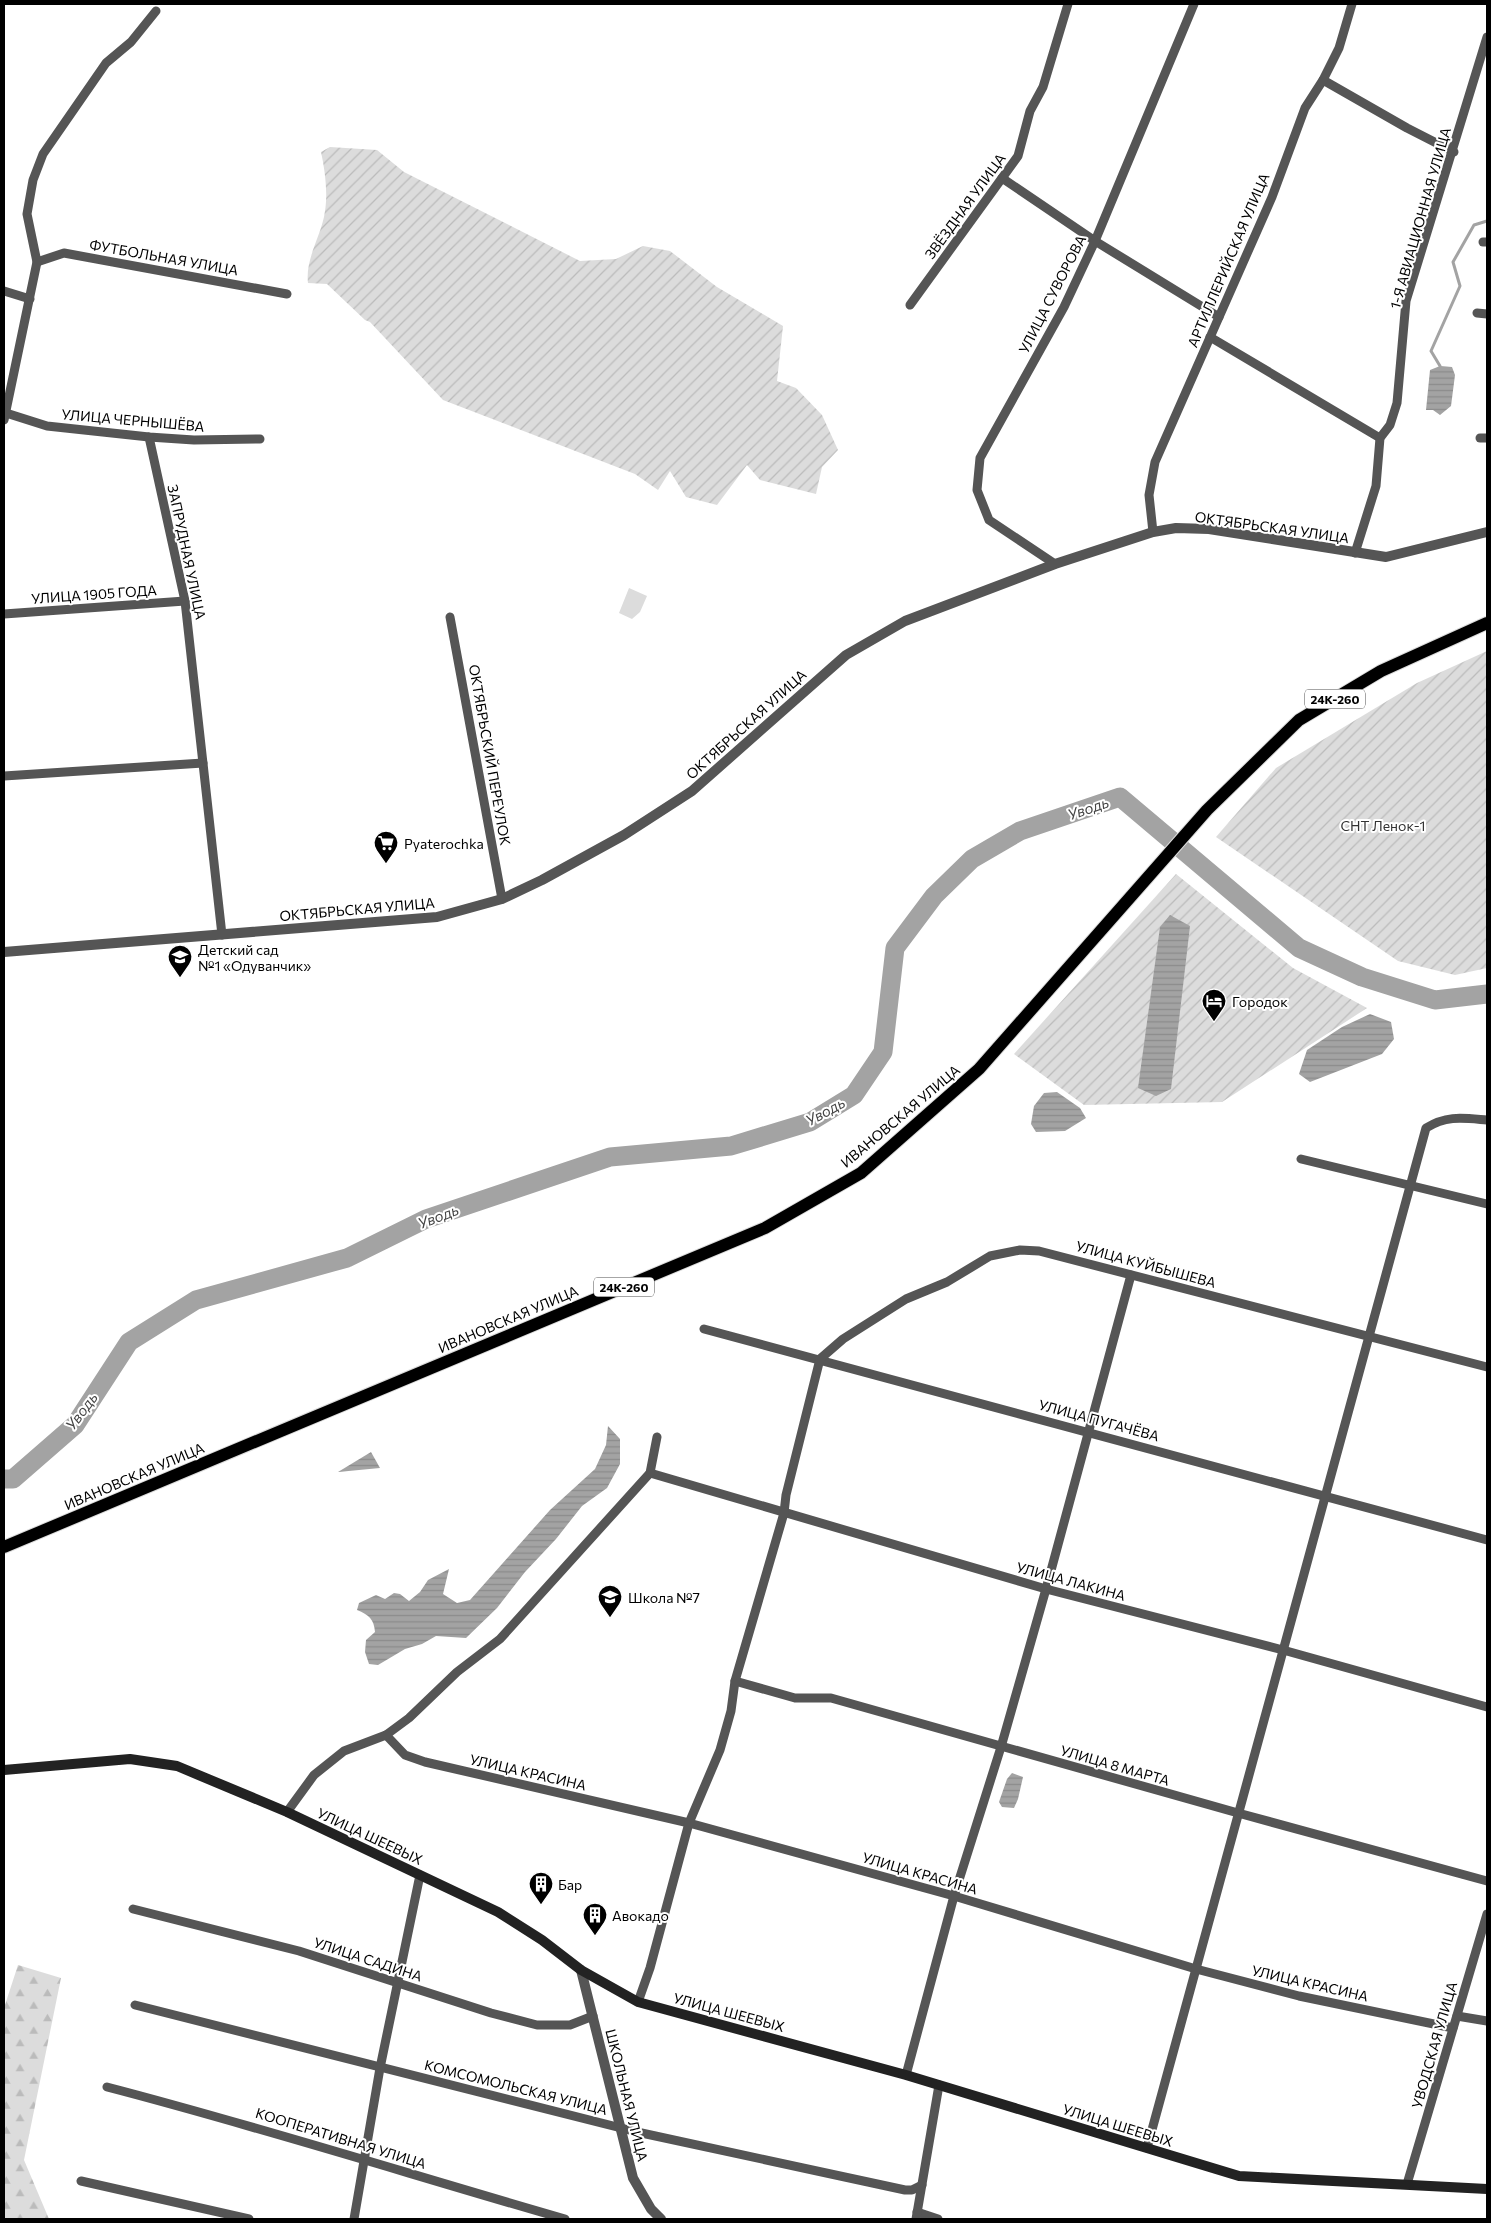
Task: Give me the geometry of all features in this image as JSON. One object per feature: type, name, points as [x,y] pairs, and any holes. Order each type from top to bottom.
[{"type":"main road","name":"ИВАНОВСКАЯ УЛИЦА","points":[[4,1547],[764,1228],[861,1173],[979,1069],[1207,810],[1299,720],[1381,671],[1487,623]]},
{"type":"main road","name":"УЛИЦА ШЕЕВЫХ","points":[[4,1770],[130,1758],[177,1766],[287,1812],[420,1874],[520,1925],[581,1970],[638,2002],[906,2075],[1239,2176],[1487,2189]]},
{"type":"street","name":"ЗВЁЗДНАЯ УЛИЦА","points":[[910,305],[1018,156],[1030,111],[1044,88],[1068,4]]},
{"type":"street","name":"УЛИЦА СУВОРОВА","points":[[1055,564],[989,520],[977,490],[980,458],[1064,307],[1095,240],[1194,4]]},
{"type":"street","name":"АРТИЛЛЕРИЙСКАЯ УЛИЦА","points":[[1153,532],[1149,495],[1155,462],[1272,196],[1305,108],[1323,80],[1339,48],[1352,4]]},
{"type":"street","points":[[5,417],[37,262],[27,214],[33,180],[43,154],[106,63],[131,42],[156,11]]},
{"type":"street","name":"1-Я АВИАЦИОННАЯ УЛИЦА","points":[[1355,553],[1376,486],[1380,438],[1390,425],[1397,403],[1406,301],[1454,152],[1487,37]]},
{"type":"street","points":[[1323,80],[1407,128],[1454,152]]},
{"type":"street","points":[[1002,178],[1095,240],[1219,317]]},
{"type":"street","name":"ФУТБОЛЬНАЯ УЛИЦА","points":[[37,262],[64,253],[287,294]]},
{"type":"street","points":[[4,292],[30,299]]},
{"type":"street","points":[[1476,313],[1487,314]]},
{"type":"street","points":[[1210,337],[1380,438]]},
{"type":"street","name":"УЛИЦА ЧЕРНЫШЁВА","points":[[5,417],[47,426],[149,437],[194,440],[260,439]]},
{"type":"street","name":"ЗАПРУДНАЯ УЛИЦА","points":[[149,437],[185,601],[222,935]]},
{"type":"street","name":"ОКТЯБРЬСКАЯ УЛИЦА","points":[[4,952],[437,917],[502,899],[542,880],[624,835],[692,791],[846,655],[905,620],[1055,564],[1153,532],[1176,528],[1209,529],[1386,557],[1487,532]]},
{"type":"street","name":"УЛИЦА 1905 ГОДА","points":[[4,614],[185,601]]},
{"type":"street","name":"ОКТЯБРЬСКИЙ ПЕРЕУЛОК","points":[[450,617],[502,899]]},
{"type":"street","points":[[4,776],[203,763]]},
{"type":"street","points":[[1147,2148],[1426,1128],[1440,1120],[1460,1118],[1487,1120]]},
{"type":"street","points":[[1301,1159],[1487,1204]]},
{"type":"street","name":"УЛИЦА КУЙБЫШЕВА","points":[[820,1359],[843,1339],[906,1298],[947,1282],[990,1256],[1020,1250],[1039,1250],[1487,1368]]},
{"type":"street","points":[[906,2075],[954,1896],[1001,1747],[1046,1589],[1131,1275]]},
{"type":"street","name":"УЛИЦА ПУГАЧЁВА","points":[[704,1329],[1487,1540]]},
{"type":"street","points":[[638,2002],[650,1968],[690,1823],[720,1750],[731,1711],[735,1681],[784,1514],[786,1495],[820,1359]]},
{"type":"street","points":[[287,1812],[296,1798],[322,1769],[344,1751],[386,1735],[410,1718],[457,1672],[500,1639],[650,1473],[657,1437]]},
{"type":"street","name":"УЛИЦА ЛАКИНА","points":[[650,1473],[784,1514],[1046,1589],[1283,1650],[1487,1707]]},
{"type":"street","name":"УЛИЦА 8 МАРТА","points":[[735,1681],[795,1698],[831,1698],[1238,1814],[1487,1881]]},
{"type":"street","name":"УЛИЦА КРАСИНА","points":[[386,1735],[405,1755],[425,1762],[690,1823],[954,1896],[1196,1969],[1299,1996],[1453,2028]]},
{"type":"street","points":[[354,2219],[380,2068],[420,1874]]},
{"type":"street","name":"УЛИЦА САДИНА","points":[[134,1909],[299,1951],[491,2013],[537,2024],[570,2025],[593,2016]]},
{"type":"street","name":"УВОДСКАЯ УЛИЦА","points":[[1407,2184],[1487,1914]]},
{"type":"street","name":"ШКОЛЬНАЯ УЛИЦА","points":[[581,1970],[633,2178],[651,2209],[661,2219]]},
{"type":"street","name":"КОМСОМОЛЬСКАЯ УЛИЦА","points":[[135,2005],[620,2127],[905,2190],[912,2190],[922,2185]]},
{"type":"street","points":[[1457,2016],[1487,2021]]},
{"type":"street","points":[[938,2219],[916,2216],[939,2085]]},
{"type":"street","name":"КООПЕРАТИВНАЯ УЛИЦА","points":[[107,2087],[242,2122],[363,2161],[565,2219]]},
{"type":"street","points":[[81,2181],[249,2219]]},
{"type":"green space","points":[[330,147],[377,150],[404,172],[580,261],[616,259],[643,246],[670,251],[717,287],[783,326],[777,381],[796,388],[822,415],[838,450],[822,467],[816,494],[760,480],[747,465],[717,505],[686,497],[670,471],[658,490],[635,474],[443,400],[370,322],[365,320],[327,284],[308,283],[311,256],[323,220],[326,204],[326,182],[321,152]]},
{"type":"green space","points":[[629,588],[647,596],[640,612],[632,619],[619,613]]},
{"type":"green space","name":"СНТ Ленок-1","points":[[1487,651],[1487,968],[1455,975],[1398,961],[1216,837],[1276,768],[1417,683]]},
{"type":"green space","points":[[1176,874],[1293,968],[1367,1008],[1222,1102],[1084,1105],[1014,1054]]},
{"type":"green space","points":[[18,1965],[61,1978],[24,2160],[49,2219],[4,2219],[4,2008]]},
{"type":"shaded area","points":[[1440,366],[1452,367],[1455,375],[1451,406],[1440,415],[1433,410],[1426,410],[1430,370]]},
{"type":"shaded area","points":[[1170,915],[1190,926],[1171,1089],[1156,1096],[1138,1088],[1160,927]]},
{"type":"shaded area","points":[[1370,1014],[1391,1022],[1394,1039],[1382,1054],[1310,1082],[1299,1074],[1307,1050],[1342,1027]]},
{"type":"shaded area","points":[[1057,1092],[1080,1108],[1086,1118],[1065,1131],[1036,1132],[1031,1124],[1034,1106],[1044,1093]]},
{"type":"shaded area","points":[[608,1426],[620,1439],[620,1464],[607,1488],[582,1506],[556,1539],[525,1572],[497,1608],[466,1638],[436,1636],[422,1644],[405,1649],[378,1665],[369,1664],[365,1652],[366,1640],[375,1632],[370,1618],[357,1610],[359,1603],[376,1595],[385,1599],[394,1593],[400,1594],[409,1601],[420,1592],[428,1580],[449,1569],[443,1594],[457,1603],[470,1600],[550,1510],[595,1469],[606,1445]]},
{"type":"shaded area","points":[[371,1452],[380,1468],[338,1472]]},
{"type":"shaded area","points":[[1012,1773],[1023,1777],[1018,1799],[1014,1808],[1002,1807],[999,1802],[1007,1779]]},
{"type":"waterway","points":[[1440,366],[1431,351],[1460,286],[1453,262],[1474,225],[1487,221]]},
{"type":"waterway","name":"Уводь","points":[[4,1479],[13,1479],[75,1425],[129,1342],[196,1300],[347,1258],[426,1219],[610,1157],[731,1146],[810,1122],[854,1095],[883,1052],[895,948],[934,896],[972,859],[1020,831],[1120,797],[1299,948],[1362,977],[1435,1000],[1487,994]]},
{"type":"place","name":"Pyaterochka","points":[[386,864]]},
{"type":"place","name":"Детский сад №1 «Одуванчик»","points":[[180,978]]},
{"type":"place","name":"Городок","points":[[1214,1022]]},
{"type":"place","name":"Школа №7","points":[[610,1618]]},
{"type":"place","name":"Бар","points":[[541,1905]]},
{"type":"place","name":"Авокадо","points":[[595,1936]]}]
